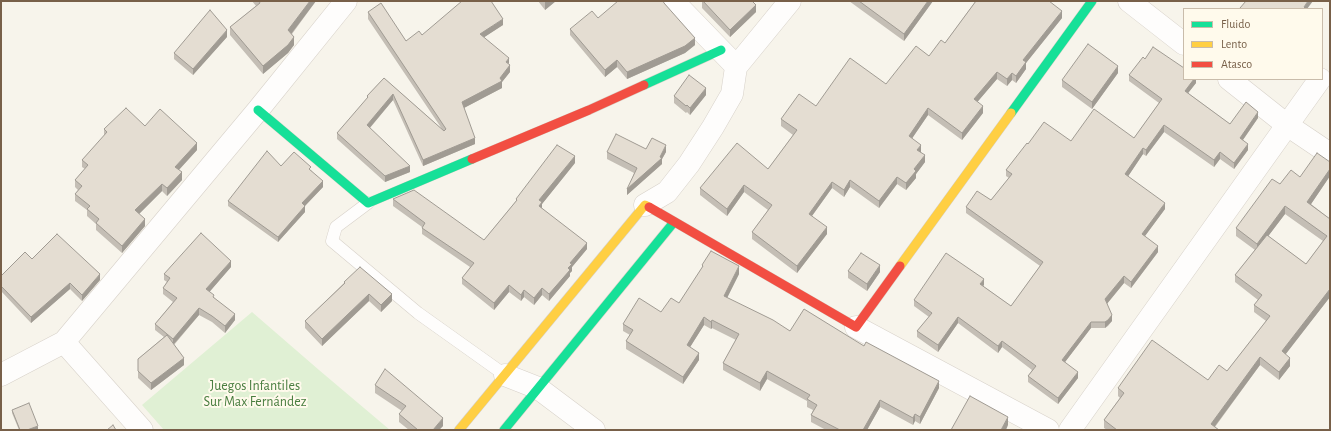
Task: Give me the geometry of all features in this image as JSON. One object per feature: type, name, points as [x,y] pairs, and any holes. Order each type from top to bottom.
[{"type":"street","points":[[1,375],[64,342],[258,110],[346,1]]},
{"type":"street","points":[[673,1],[736,67]]},
{"type":"street","points":[[459,430],[645,205],[667,192],[689,164],[732,94],[736,67],[790,1]]},
{"type":"street","points":[[856,327],[1092,1]]},
{"type":"street","points":[[1130,1],[1183,43]]},
{"type":"street","points":[[258,110],[368,203],[589,110],[721,50]]},
{"type":"street","points":[[1323,75],[1330,65]]},
{"type":"street","points":[[1230,80],[1287,125],[1330,154]]},
{"type":"street","points":[[1070,430],[1319,80]]},
{"type":"street","points":[[645,205],[856,327],[1036,427]]},
{"type":"street","points":[[504,430],[674,222]]},
{"type":"street","points":[[64,342],[142,430]]},
{"type":"street","points":[[505,374],[538,388],[594,430]]},
{"type":"lane","points":[[368,203],[336,227],[332,241],[418,313],[505,374]]},
{"type":"green space","name":"Juegos Infantiles Sur Max Fernández","points":[[252,312],[390,430],[164,430],[142,405]]},
{"type":"building","points":[[259,1],[310,1],[288,30],[294,37],[288,45],[263,66],[230,27],[260,3]]},
{"type":"building","points":[[462,1],[491,1],[503,19],[480,34],[509,58],[506,62],[510,65],[500,78],[502,81],[462,102],[475,138],[423,160],[393,94],[367,125],[410,166],[385,176],[337,133],[368,97],[367,96],[384,78],[444,131],[446,129],[368,12],[381,3],[406,41],[419,31],[422,35]]},
{"type":"building","points":[[618,1],[663,1],[695,38],[685,46],[627,72],[617,60],[605,70],[570,29],[592,11],[598,18]]},
{"type":"building","points":[[703,1],[752,1],[756,5],[730,30]]},
{"type":"building","points":[[859,1],[928,1],[904,34]]},
{"type":"building","points":[[976,1],[1049,1],[1062,11],[1023,60],[1026,62],[1016,76],[1012,73],[1007,79],[997,72],[974,99],[983,106],[962,133],[928,108],[909,136],[921,145],[917,150],[925,155],[914,169],[916,171],[906,183],[897,177],[879,201],[850,180],[844,190],[832,182],[809,214],[827,227],[797,266],[752,232],[772,205],[744,185],[727,209],[700,188],[737,143],[768,169],[797,130],[781,119],[799,94],[816,106],[850,58],[886,84],[916,46],[929,56],[941,40],[945,43]]},
{"type":"building","points":[[1246,1],[1308,1],[1304,7],[1305,8],[1240,8]]},
{"type":"building","points":[[210,10],[227,30],[193,69],[174,53]]},
{"type":"building","points":[[1088,44],[1118,66],[1092,102],[1062,80]]},
{"type":"building","points":[[1153,47],[1183,67],[1183,80],[1193,80],[1185,91],[1230,124],[1246,102],[1258,112],[1240,138],[1248,144],[1234,163],[1220,152],[1214,160],[1164,125],[1146,150],[1143,148],[1125,174],[1165,203],[1142,234],[1158,246],[1131,282],[1124,276],[1105,299],[1112,315],[1108,320],[1105,322],[1091,322],[1062,360],[1078,372],[1058,398],[1028,376],[1036,366],[1002,341],[998,346],[958,317],[938,345],[917,331],[932,313],[914,300],[946,253],[984,279],[980,284],[1011,306],[1043,262],[966,207],[977,191],[991,200],[1012,174],[1006,170],[1044,122],[1071,141],[1094,109],[1134,138],[1162,99],[1129,75],[1143,57],[1145,59]]},
{"type":"building","points":[[689,75],[706,88],[690,108],[674,96]]},
{"type":"building","points":[[126,108],[145,126],[160,109],[197,143],[175,167],[182,172],[167,188],[162,184],[135,210],[145,219],[122,246],[96,223],[99,219],[87,209],[90,206],[75,194],[82,186],[75,180],[88,165],[82,160],[107,132],[104,129]]},
{"type":"building","points":[[616,134],[646,149],[652,138],[666,145],[660,157],[662,158],[627,189],[637,168],[607,152]]},
{"type":"building","points":[[557,145],[575,156],[539,200],[542,202],[539,206],[587,243],[570,263],[572,264],[568,268],[570,270],[549,294],[542,288],[534,298],[524,290],[521,295],[509,285],[494,303],[462,278],[474,263],[422,228],[425,223],[393,199],[414,190],[484,240],[517,200],[516,199]]},
{"type":"building","points":[[267,151],[281,166],[294,152],[311,167],[309,169],[323,181],[302,203],[305,206],[278,237],[228,201]]},
{"type":"building","points":[[1317,153],[1330,162],[1330,169],[1307,202],[1330,219],[1330,289],[1282,351],[1290,358],[1279,372],[1260,357],[1211,424],[1219,430],[1117,430],[1104,420],[1124,393],[1118,388],[1152,340],[1208,380],[1219,365],[1227,371],[1270,316],[1254,305],[1262,295],[1235,275],[1267,235],[1306,264],[1327,236],[1285,206],[1257,244],[1236,228],[1272,179],[1280,184],[1291,170],[1300,177]]},
{"type":"building","points":[[201,233],[231,261],[206,289],[214,295],[213,297],[235,314],[225,326],[199,308],[173,339],[155,324],[177,298],[163,288],[170,278],[164,274]]},
{"type":"building","points":[[57,234],[100,274],[82,295],[70,283],[31,317],[1,286],[1,276],[25,252],[32,259]]},
{"type":"building","points":[[711,251],[739,266],[724,296],[773,320],[790,331],[804,309],[864,346],[866,342],[939,381],[920,417],[915,414],[913,418],[880,400],[863,430],[840,430],[811,415],[817,405],[807,399],[810,395],[767,371],[760,383],[723,363],[739,334],[712,320],[711,322],[704,317],[687,345],[699,353],[683,377],[626,341],[633,330],[623,324],[639,298],[661,312],[671,298],[679,303]]},
{"type":"building","points":[[861,253],[880,265],[867,284],[848,271]]},
{"type":"building","points":[[360,267],[392,294],[381,305],[369,294],[322,339],[305,321]]},
{"type":"building","points":[[167,335],[184,358],[151,383],[138,371],[138,359]]},
{"type":"building","points":[[385,369],[443,418],[433,430],[418,430],[399,414],[406,406],[375,385]]},
{"type":"building","points":[[970,396],[1008,417],[1001,430],[951,430]]},
{"type":"building","points":[[29,403],[38,426],[27,430],[20,430],[12,410]]},
{"type":"building","points":[[113,425],[116,430],[107,430]]},
{"type":"traffic: fast","points":[[1011,113],[1092,1]]},
{"type":"traffic: fast","points":[[644,85],[721,50]]},
{"type":"traffic: fast","points":[[258,110],[368,203],[472,159]]},
{"type":"traffic: fast","points":[[504,430],[674,222]]},
{"type":"traffic: slow","points":[[900,266],[1011,113]]},
{"type":"traffic: slow","points":[[459,430],[645,205],[649,207]]},
{"type":"traffic: jam","points":[[472,159],[589,110],[644,85]]},
{"type":"traffic: jam","points":[[649,207],[856,327],[900,266]]}]
